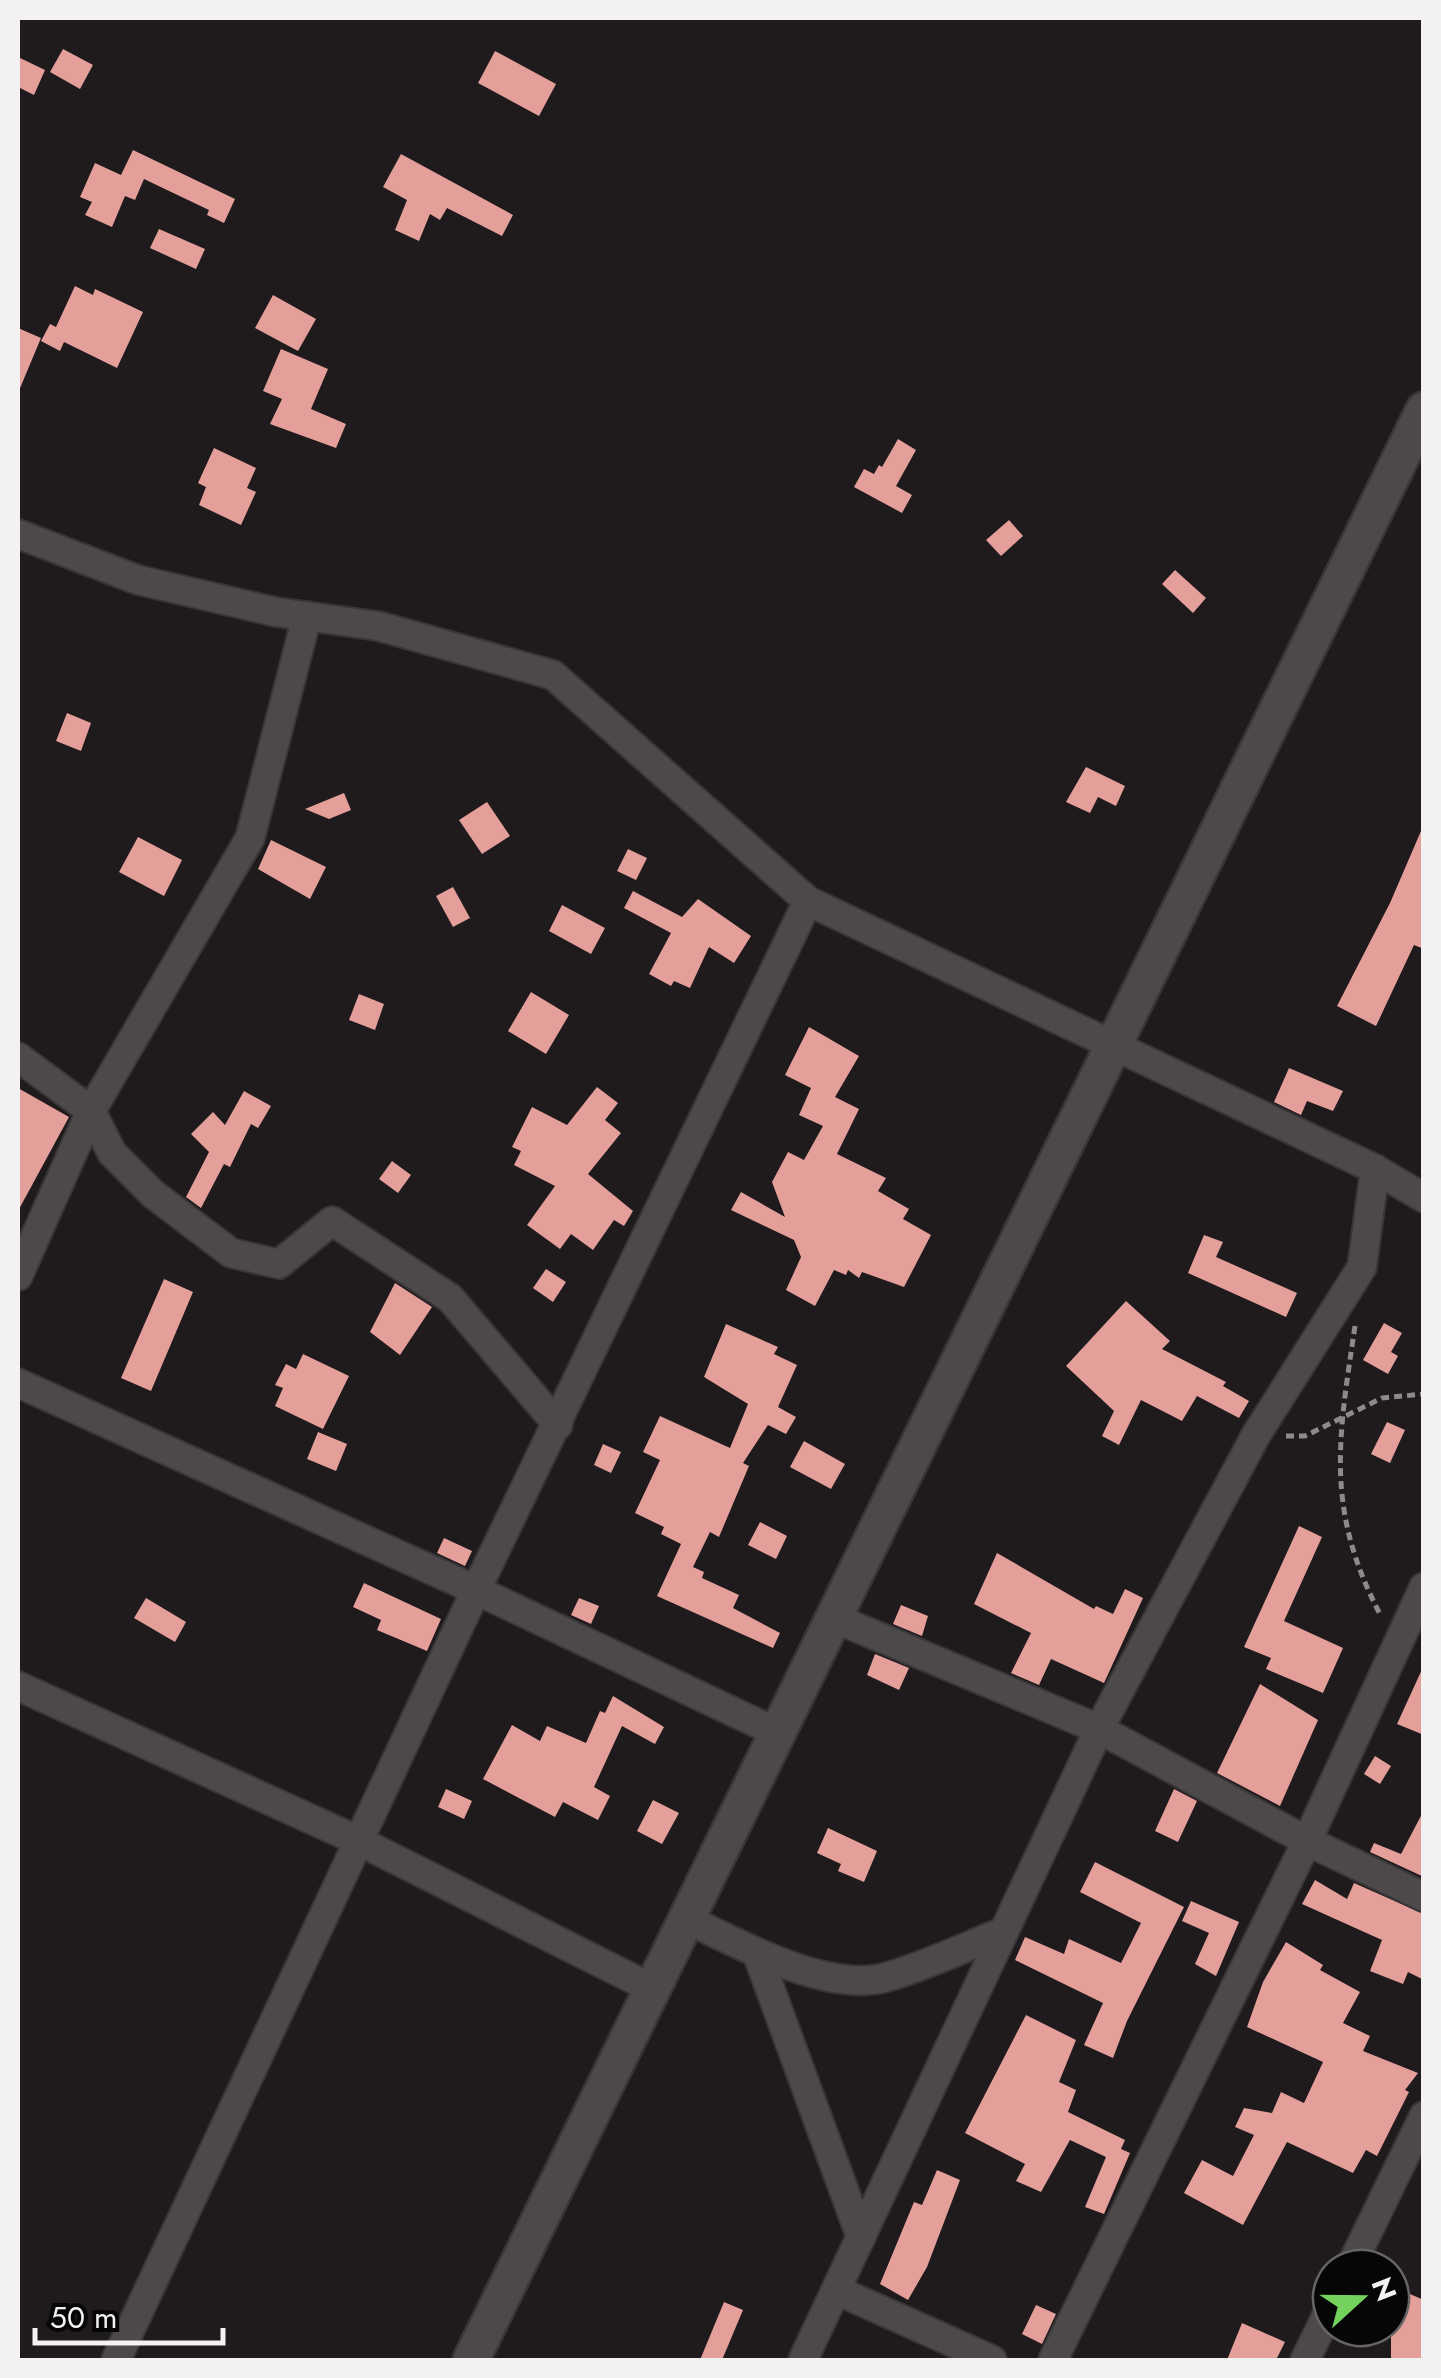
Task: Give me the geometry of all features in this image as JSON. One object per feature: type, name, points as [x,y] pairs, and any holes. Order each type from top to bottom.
[{"type":"street","points":[[471,2360],[1424,410]]},
{"type":"street","points":[[18,534],[138,580],[307,616],[378,626],[553,676],[808,900],[1374,1169],[1424,1198]]},
{"type":"street","points":[[18,1276],[90,1111],[250,838],[307,616]]},
{"type":"street","points":[[116,2360],[476,1590],[808,900]]},
{"type":"street","points":[[18,1057],[90,1111],[112,1153],[153,1194],[231,1253],[279,1264],[332,1221],[450,1298],[558,1425]]},
{"type":"street","points":[[803,2360],[1099,1729],[1256,1435],[1362,1267],[1374,1169]]},
{"type":"street","points":[[18,1384],[476,1590],[778,1732]]},
{"type":"street","points":[[1053,2360],[1307,1842],[1424,1587]]},
{"type":"street","points":[[834,1618],[1099,1729],[1307,1842],[1424,1897]]},
{"type":"street","points":[[18,1686],[359,1841],[652,1989]]},
{"type":"street","points":[[687,1919],[757,1953],[829,1976],[882,1979],[1004,1932]]},
{"type":"street","points":[[757,1953],[861,2238]]},
{"type":"street","points":[[1360,2248],[1424,2116]]},
{"type":"street","points":[[836,2290],[992,2360]]},
{"type":"path","points":[[1356,1319],[1339,1420],[1344,1527],[1396,1646]]},
{"type":"path","points":[[1256,1435],[1305,1436],[1382,1398],[1424,1394]]},
{"type":"building","points":[[63,49],[93,65],[80,89],[50,72]]},
{"type":"building","points":[[495,51],[556,84],[539,116],[478,83]]},
{"type":"building","points":[[18,57],[45,70],[34,95],[18,87]]},
{"type":"building","points":[[133,150],[235,199],[224,223],[207,215],[209,210],[144,179],[135,200],[125,196],[112,227],[85,215],[92,202],[80,197],[95,163],[121,175]]},
{"type":"building","points":[[401,154],[513,215],[502,236],[447,208],[440,220],[430,214],[419,241],[395,230],[407,200],[383,187]]},
{"type":"building","points":[[159,229],[205,249],[196,269],[150,248]]},
{"type":"building","points":[[75,286],[93,295],[95,289],[143,312],[117,368],[64,342],[60,351],[41,341],[50,324],[56,327]]},
{"type":"building","points":[[273,295],[316,319],[298,351],[255,328]]},
{"type":"building","points":[[18,328],[41,338],[18,393]]},
{"type":"building","points":[[281,349],[328,369],[311,409],[346,424],[336,448],[270,424],[282,399],[263,391]]},
{"type":"building","points":[[898,439],[916,450],[896,486],[912,495],[902,513],[854,487],[864,469],[874,474],[879,465],[882,467]]},
{"type":"building","points":[[214,448],[256,468],[247,488],[256,492],[241,525],[199,505],[206,487],[198,483]]},
{"type":"building","points":[[1009,520],[1023,536],[1001,556],[986,540]]},
{"type":"building","points":[[1175,570],[1206,598],[1193,613],[1162,584]]},
{"type":"building","points":[[67,713],[91,723],[81,751],[56,741]]},
{"type":"building","points":[[1086,767],[1125,786],[1116,806],[1098,797],[1090,813],[1066,802]]},
{"type":"building","points":[[344,793],[351,810],[329,819],[305,809]]},
{"type":"building","points":[[487,802],[510,836],[482,854],[459,820]]},
{"type":"building","points":[[1424,824],[1424,949],[1414,945],[1376,1026],[1337,1006],[1390,903]]},
{"type":"building","points":[[138,837],[182,860],[164,896],[119,872]]},
{"type":"building","points":[[271,840],[326,867],[310,899],[258,869]]},
{"type":"building","points":[[628,849],[647,858],[636,880],[617,871]]},
{"type":"building","points":[[453,887],[470,918],[453,927],[436,896]]},
{"type":"building","points":[[633,891],[682,917],[698,899],[751,936],[734,963],[709,947],[690,988],[674,981],[671,986],[649,974],[671,933],[624,908]]},
{"type":"building","points":[[562,905],[605,928],[591,954],[549,931]]},
{"type":"building","points":[[531,992],[569,1015],[546,1054],[508,1031]]},
{"type":"building","points":[[359,994],[384,1004],[375,1030],[349,1020]]},
{"type":"building","points":[[809,1027],[859,1056],[835,1097],[859,1109],[837,1154],[886,1178],[878,1191],[909,1209],[903,1219],[931,1235],[904,1287],[862,1272],[859,1278],[848,1270],[846,1275],[834,1270],[815,1306],[786,1290],[801,1257],[794,1240],[731,1210],[741,1192],[785,1217],[772,1182],[788,1152],[804,1160],[823,1126],[799,1115],[811,1088],[785,1075]]},
{"type":"building","points":[[1289,1068],[1343,1091],[1333,1111],[1307,1101],[1301,1115],[1274,1102]]},
{"type":"building","points":[[597,1087],[618,1103],[605,1120],[621,1133],[588,1174],[633,1211],[624,1226],[614,1220],[593,1250],[571,1234],[560,1249],[527,1225],[555,1186],[514,1165],[521,1151],[512,1147],[532,1107],[567,1125]]},
{"type":"building","points":[[18,1088],[69,1117],[18,1211]]},
{"type":"building","points":[[244,1091],[271,1106],[258,1128],[251,1124],[230,1167],[224,1164],[201,1208],[186,1197],[209,1152],[191,1134],[213,1112],[225,1125]]},
{"type":"building","points":[[392,1161],[411,1175],[398,1193],[379,1179]]},
{"type":"building","points":[[1204,1235],[1223,1242],[1216,1257],[1297,1293],[1286,1317],[1188,1273]]},
{"type":"building","points":[[546,1269],[566,1282],[553,1302],[533,1288]]},
{"type":"building","points":[[164,1279],[193,1292],[151,1391],[121,1378]]},
{"type":"building","points":[[395,1283],[432,1307],[400,1355],[370,1332]]},
{"type":"building","points":[[1126,1301],[1170,1341],[1162,1349],[1226,1382],[1223,1386],[1249,1401],[1239,1418],[1197,1396],[1182,1421],[1141,1400],[1119,1445],[1102,1436],[1114,1411],[1066,1366]]},
{"type":"building","points":[[1384,1323],[1402,1333],[1391,1352],[1398,1356],[1388,1374],[1363,1360]]},
{"type":"building","points":[[726,1324],[778,1347],[774,1354],[797,1365],[778,1407],[796,1417],[786,1434],[768,1425],[743,1463],[749,1466],[719,1537],[710,1532],[693,1567],[704,1572],[702,1578],[739,1595],[733,1608],[780,1633],[773,1648],[657,1596],[681,1544],[661,1534],[664,1527],[635,1513],[660,1460],[643,1452],[660,1416],[730,1448],[748,1404],[704,1377]]},
{"type":"building","points":[[303,1354],[349,1376],[323,1429],[275,1406],[283,1388],[275,1385],[286,1364],[296,1369]]},
{"type":"building","points":[[1387,1422],[1405,1430],[1390,1463],[1371,1454]]},
{"type":"building","points":[[318,1432],[347,1444],[336,1471],[307,1459]]},
{"type":"building","points":[[804,1441],[845,1464],[831,1489],[790,1467]]},
{"type":"building","points":[[603,1444],[621,1452],[611,1473],[594,1465]]},
{"type":"building","points":[[760,1522],[787,1536],[776,1559],[748,1545]]},
{"type":"building","points":[[1299,1526],[1322,1537],[1284,1621],[1343,1648],[1323,1693],[1266,1669],[1271,1658],[1244,1647]]},
{"type":"building","points":[[444,1538],[472,1551],[465,1566],[437,1553]]},
{"type":"building","points":[[997,1553],[1094,1609],[1096,1606],[1113,1614],[1125,1589],[1143,1598],[1104,1683],[1051,1659],[1039,1685],[1011,1673],[1031,1633],[974,1604]]},
{"type":"building","points":[[364,1583],[441,1619],[427,1651],[377,1630],[381,1620],[353,1607]]},
{"type":"building","points":[[146,1598],[186,1622],[175,1642],[134,1618]]},
{"type":"building","points":[[579,1598],[599,1606],[591,1624],[571,1615]]},
{"type":"building","points":[[901,1605],[928,1616],[922,1636],[893,1624]]},
{"type":"building","points":[[875,1654],[909,1668],[899,1690],[867,1675]]},
{"type":"building","points":[[1424,1665],[1424,1735],[1397,1724]]},
{"type":"building","points":[[1260,1684],[1318,1720],[1280,1806],[1217,1773]]},
{"type":"building","points":[[613,1696],[664,1727],[655,1744],[622,1726],[594,1787],[610,1796],[598,1820],[563,1802],[555,1817],[483,1779],[512,1725],[540,1741],[547,1726],[586,1743],[600,1711],[605,1713]]},
{"type":"building","points":[[1375,1756],[1391,1766],[1380,1784],[1364,1774]]},
{"type":"building","points":[[446,1789],[472,1801],[464,1819],[438,1807]]},
{"type":"building","points":[[1174,1789],[1197,1801],[1178,1842],[1155,1831]]},
{"type":"building","points":[[653,1800],[679,1813],[662,1844],[637,1831]]},
{"type":"building","points":[[1424,1810],[1424,1877],[1370,1852],[1374,1843],[1401,1854]]},
{"type":"building","points":[[828,1828],[877,1851],[864,1882],[838,1871],[841,1864],[817,1853]]},
{"type":"building","points":[[1095,1862],[1184,1907],[1127,2021],[1113,2058],[1084,2045],[1103,2003],[1015,1960],[1025,1937],[1064,1954],[1069,1939],[1121,1963],[1141,1923],[1080,1892]]},
{"type":"building","points":[[1315,1880],[1347,1899],[1354,1883],[1424,1914],[1424,1980],[1408,1972],[1403,1984],[1370,1971],[1382,1940],[1302,1904]]},
{"type":"building","points":[[1191,1901],[1239,1922],[1216,1976],[1195,1964],[1209,1933],[1182,1921]]},
{"type":"building","points":[[1286,1942],[1323,1965],[1320,1970],[1360,1992],[1343,2023],[1370,2036],[1363,2051],[1418,2073],[1405,2090],[1409,2092],[1377,2156],[1366,2150],[1353,2173],[1287,2142],[1243,2225],[1184,2193],[1202,2160],[1233,2176],[1254,2135],[1235,2127],[1244,2108],[1272,2113],[1281,2092],[1304,2103],[1323,2062],[1247,2027],[1263,1982]]},
{"type":"building","points":[[1026,2015],[1076,2040],[1059,2082],[1076,2090],[1068,2112],[1125,2140],[1121,2149],[1130,2153],[1104,2214],[1085,2207],[1106,2157],[1070,2140],[1041,2192],[1016,2181],[1025,2164],[965,2133]]},
{"type":"building","points":[[937,2170],[960,2180],[927,2267],[908,2300],[880,2284],[914,2202],[922,2205]]},
{"type":"building","points":[[1411,2294],[1424,2300],[1424,2360],[1391,2360],[1391,2348],[1411,2348]]},
{"type":"building","points":[[724,2302],[743,2310],[722,2360],[700,2360]]},
{"type":"building","points":[[1036,2305],[1056,2314],[1042,2344],[1022,2334]]},
{"type":"building","points":[[1242,2323],[1285,2342],[1276,2360],[1227,2360]]}]
